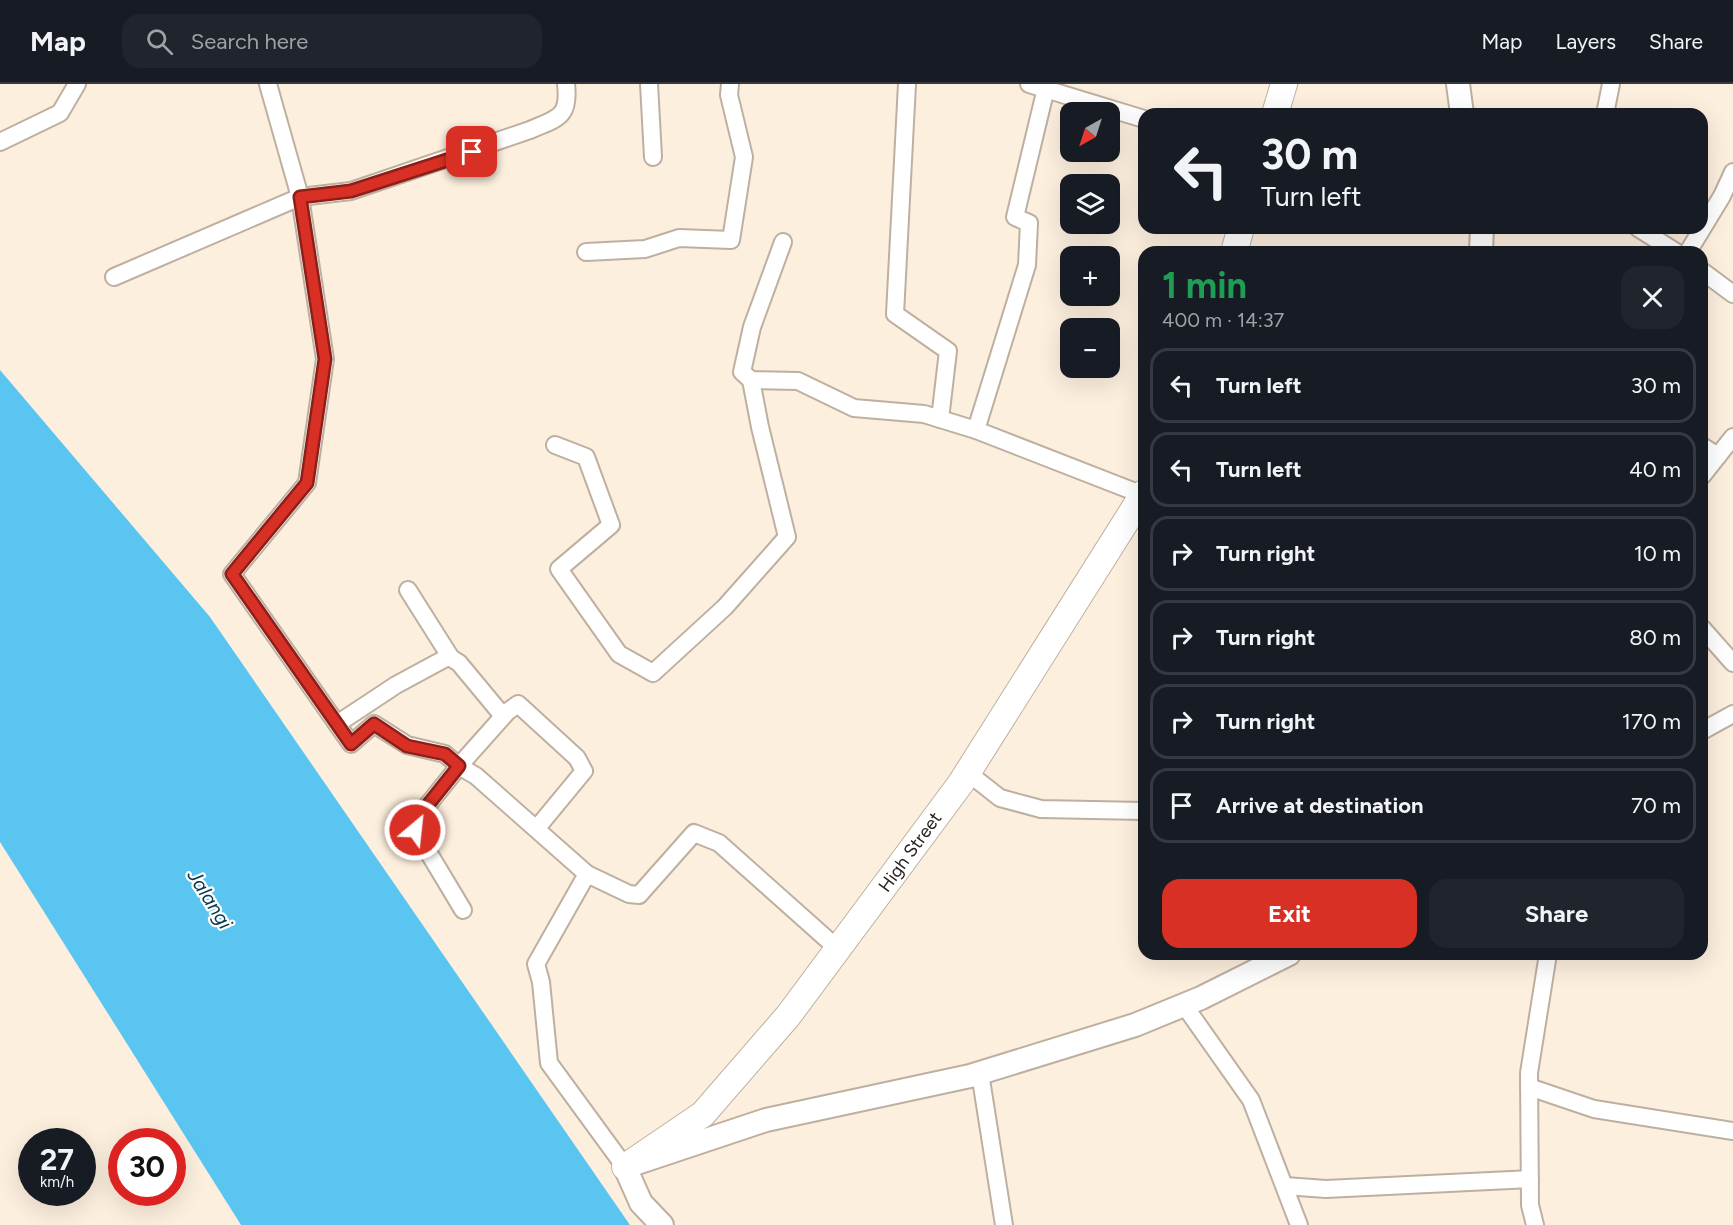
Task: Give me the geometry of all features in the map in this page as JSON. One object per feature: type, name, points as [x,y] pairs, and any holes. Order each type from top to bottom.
[{"type":"main road","points":[[1277,108],[1284,84]]},
{"type":"main road","name":"High Street","points":[[625,1167],[704,1114],[788,1016],[967,772],[1138,503]]},
{"type":"street","points":[[0,142],[60,113],[77,84]]},
{"type":"street","points":[[268,84],[300,197],[325,359],[307,483],[232,574],[351,744],[374,724],[407,746],[445,754],[476,776],[587,874],[629,894],[639,895],[694,833],[719,843],[838,950]]},
{"type":"street","points":[[114,277],[300,197],[351,191],[530,130],[557,118],[563,111],[568,103],[566,84]]},
{"type":"street","points":[[649,84],[653,157]]},
{"type":"street","points":[[586,252],[645,249],[679,238],[731,240],[744,157],[729,95],[730,84]]},
{"type":"street","points":[[907,84],[895,314],[948,351],[940,419]]},
{"type":"street","points":[[1029,84],[1047,86],[1138,117]]},
{"type":"street","points":[[1458,84],[1461,108]]},
{"type":"street","points":[[1606,108],[1611,84]]},
{"type":"street","points":[[976,430],[1027,265],[1029,223],[1015,217],[1047,86]]},
{"type":"street","points":[[1708,219],[1733,172]]},
{"type":"street","points":[[1648,234],[1666,246]]},
{"type":"street","points":[[555,445],[586,456],[611,525],[559,569],[619,654],[653,673],[725,607],[787,537],[751,380],[742,372],[752,327],[783,242]]},
{"type":"street","points":[[1708,275],[1733,294]]},
{"type":"street","points":[[751,380],[798,381],[854,408],[924,414],[976,430],[1138,492]]},
{"type":"street","points":[[1708,468],[1733,437]]},
{"type":"street","points":[[1708,450],[1718,456]]},
{"type":"street","points":[[408,590],[452,658],[503,716]]},
{"type":"street","points":[[1708,635],[1733,663]]},
{"type":"street","points":[[337,724],[396,685],[442,659],[452,658]]},
{"type":"street","points":[[463,910],[415,830],[419,816],[459,766],[503,716],[518,704],[577,758],[584,771],[537,828]]},
{"type":"street","points":[[1708,728],[1733,714]]},
{"type":"street","points":[[967,772],[1000,798],[1041,809],[1138,811]]},
{"type":"street","points":[[587,874],[536,964],[541,982],[549,1063],[625,1167],[641,1203],[662,1225]]},
{"type":"street","points":[[625,1167],[766,1120],[980,1072],[1135,1025],[1184,1005],[1277,960]]},
{"type":"street","points":[[1535,1225],[1530,1205],[1529,1087],[1547,960]]},
{"type":"street","points":[[1184,1005],[1251,1100],[1299,1225]]},
{"type":"street","points":[[980,1072],[1004,1225]]},
{"type":"street","points":[[1529,1087],[1594,1109],[1733,1131]]},
{"type":"street","points":[[1285,1186],[1326,1189],[1530,1179]]},
{"type":"water","name":"Jalangi","points":[[0,370],[210,617],[630,1225],[241,1225],[186,1138],[186,1128],[180,1128],[0,842]]},
{"type":"route","points":[[415,830],[419,816],[459,766],[445,754],[407,746],[374,724],[351,744],[232,574],[307,483],[325,359],[300,197],[351,191],[472,152]]}]
